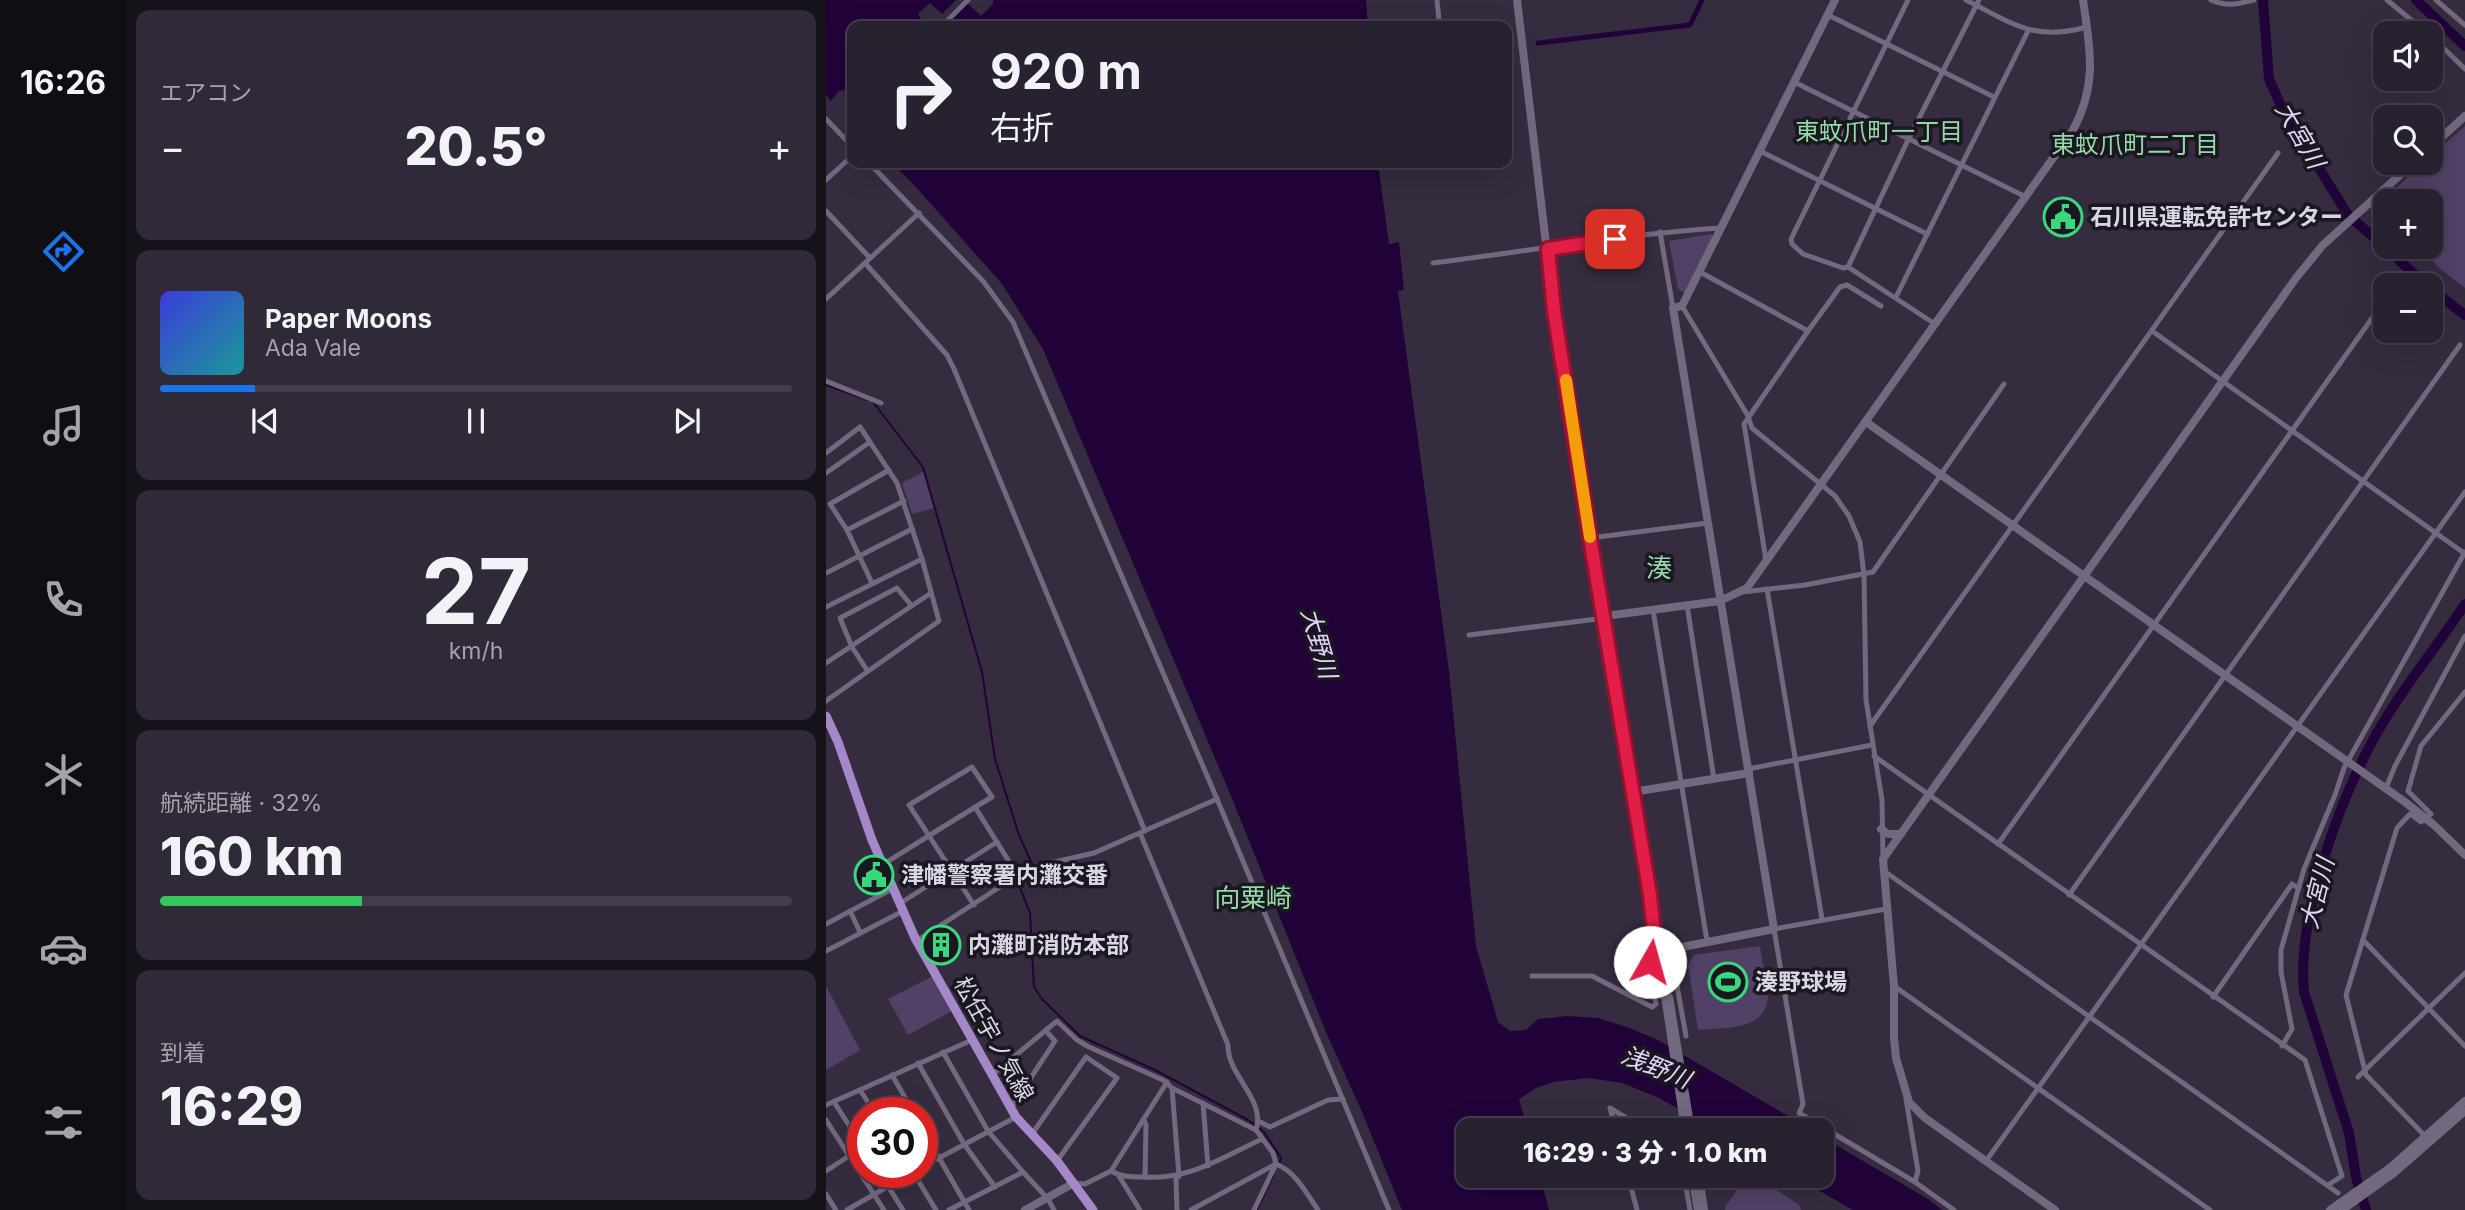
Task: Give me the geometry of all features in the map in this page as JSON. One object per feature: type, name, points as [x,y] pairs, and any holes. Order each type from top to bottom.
[{"type":"main road","name":"松任宇ノ気線","points":[[826,716],[882,865],[915,938],[1013,1113],[1057,1160],[1093,1210]]},
{"type":"street","points":[[947,21],[968,0]]},
{"type":"street","points":[[1437,0],[1439,20]]},
{"type":"street","points":[[1517,0],[1554,311],[1590,538],[1656,932],[1686,1036]]},
{"type":"street","points":[[1677,307],[1700,272],[1835,0]]},
{"type":"street","points":[[1909,0],[1793,234],[1792,244],[1803,254],[1843,268],[1848,267],[1935,324]]},
{"type":"street","points":[[1966,0],[1978,3],[2028,31],[2052,33],[2087,27]]},
{"type":"street","points":[[1469,635],[1597,620],[1605,616],[1720,601],[1747,588],[2073,130],[2086,101],[2091,74],[2083,0]]},
{"type":"street","points":[[2211,0],[2222,5],[2235,5],[2254,0]]},
{"type":"street","points":[[2387,0],[2412,21]]},
{"type":"street","points":[[2436,0],[2465,25]]},
{"type":"street","points":[[1848,267],[1909,138],[1978,3]]},
{"type":"street","points":[[1828,15],[1994,97]]},
{"type":"street","points":[[1896,297],[2028,31]]},
{"type":"street","points":[[2443,48],[2465,69]]},
{"type":"street","points":[[1794,82],[2026,197]]},
{"type":"street","points":[[2443,136],[2465,116]]},
{"type":"street","points":[[826,119],[847,141]]},
{"type":"street","points":[[1760,150],[1927,234]]},
{"type":"street","points":[[1870,726],[2278,153]]},
{"type":"street","points":[[826,180],[847,161]]},
{"type":"street","points":[[874,168],[983,281],[1013,323],[1389,1210]]},
{"type":"street","points":[[1883,859],[2301,271],[2344,225],[2399,175]]},
{"type":"street","points":[[826,211],[870,258]]},
{"type":"street","points":[[826,299],[919,214]]},
{"type":"street","points":[[1433,263],[1660,232],[1721,228]]},
{"type":"street","points":[[1660,232],[1677,307],[1720,601],[1803,1104],[1799,1113],[1915,1182],[1954,1210]]},
{"type":"street","points":[[865,263],[947,355],[954,369],[1228,1045],[1228,1057],[1259,1111],[1257,1126],[1262,1139],[1278,1164],[1294,1176],[1318,1210]]},
{"type":"street","points":[[1700,272],[1808,331]]},
{"type":"street","points":[[1766,562],[1744,424],[1840,287],[1847,285],[1881,306]]},
{"type":"street","points":[[1677,307],[1748,416],[1752,428],[1769,445],[1821,484],[1841,504],[1860,542],[1864,575],[1866,701],[1882,800],[1886,909],[1894,986],[1894,1038],[1918,1171],[1915,1182]]},
{"type":"street","points":[[1998,844],[2373,317]]},
{"type":"street","points":[[2152,331],[2465,553],[2349,763],[2320,827],[2298,888],[2281,950],[2281,972],[2292,1029],[2282,1046]]},
{"type":"street","points":[[2069,895],[2460,345]]},
{"type":"street","points":[[826,381],[881,403]]},
{"type":"street","points":[[1740,592],[1873,572],[2004,384]]},
{"type":"street","points":[[1866,422],[2385,788],[2427,819],[2465,855]]},
{"type":"street","points":[[826,453],[860,428],[889,470],[904,501],[939,621],[826,701]]},
{"type":"street","points":[[826,474],[870,442]]},
{"type":"street","points":[[830,504],[889,470]]},
{"type":"street","points":[[1986,1161],[2465,492]]},
{"type":"street","points":[[826,496],[847,530],[872,583]]},
{"type":"street","points":[[847,530],[904,501]]},
{"type":"street","points":[[1590,538],[1708,523]]},
{"type":"street","points":[[826,573],[912,529]]},
{"type":"street","points":[[826,607],[922,559]]},
{"type":"street","points":[[867,670],[852,647],[840,618],[897,588],[911,605]]},
{"type":"street","points":[[1768,589],[1822,919]]},
{"type":"street","points":[[826,663],[932,593]]},
{"type":"street","points":[[1687,606],[1714,779]]},
{"type":"street","points":[[1653,610],[1707,941]]},
{"type":"street","points":[[2385,788],[2465,636]]},
{"type":"street","points":[[2426,1137],[2366,1075],[2346,995],[2397,828],[2410,814],[2421,822],[2431,814],[2408,791],[2421,746],[2465,692]]},
{"type":"street","points":[[1633,792],[1714,779],[1795,759],[1872,745]]},
{"type":"street","points":[[1874,756],[2305,1060],[2342,1176],[2328,1185]]},
{"type":"street","points":[[882,865],[928,836],[992,797],[972,766],[909,804],[928,836],[974,905]]},
{"type":"street","points":[[915,938],[921,938],[1018,876],[1040,865],[1094,853],[1217,799]]},
{"type":"street","points":[[975,807],[1018,876]]},
{"type":"street","points":[[1881,829],[1888,834],[1901,834]]},
{"type":"street","points":[[826,951],[901,908],[998,842]]},
{"type":"street","points":[[1884,871],[2338,1193]]},
{"type":"street","points":[[2213,997],[2292,884],[2298,888]]},
{"type":"street","points":[[826,923],[892,889]]},
{"type":"street","points":[[1663,951],[1886,909]]},
{"type":"street","points":[[850,911],[860,932]]},
{"type":"street","points":[[1532,976],[1592,976],[1652,1007],[1656,1004],[1646,941],[1648,936],[1656,932]]},
{"type":"street","points":[[2363,940],[2465,1046]]},
{"type":"street","points":[[1663,951],[1674,1046],[1687,1118]]},
{"type":"street","points":[[2358,1077],[2465,973]]},
{"type":"street","points":[[1894,986],[2210,1210]]},
{"type":"street","points":[[992,1075],[1057,1021],[1077,1040],[1092,1048],[1203,1103],[1257,1126],[1270,1127],[1328,1100],[1343,1099]]},
{"type":"street","points":[[940,1158],[988,1132],[1013,1113],[1055,1041],[1046,1031]]},
{"type":"street","points":[[826,1105],[972,1040]]},
{"type":"street","points":[[1032,1134],[1092,1048]]},
{"type":"street","points":[[943,1052],[988,1132],[1048,1199],[1054,1210]]},
{"type":"street","points":[[1086,1057],[1117,1078]]},
{"type":"street","points":[[918,1063],[964,1144],[995,1187]]},
{"type":"street","points":[[1057,1160],[1126,1064]]},
{"type":"street","points":[[892,1075],[905,1097]]},
{"type":"street","points":[[1026,1210],[1074,1183],[1085,1184],[1111,1171],[1167,1083]]},
{"type":"street","points":[[1172,1088],[1179,1175],[1176,1179],[1177,1210]]},
{"type":"street","points":[[860,1090],[865,1097]]},
{"type":"street","points":[[1905,1090],[1914,1109],[2055,1210]]},
{"type":"street","points":[[2393,1170],[2465,1101]]},
{"type":"street","points":[[834,1102],[847,1122]]},
{"type":"street","points":[[1203,1103],[1208,1166]]},
{"type":"street","points":[[1613,1118],[1611,1108],[1627,1118]]},
{"type":"street","points":[[2342,1210],[2465,1111]]},
{"type":"street","points":[[826,1120],[847,1153]]},
{"type":"street","points":[[1143,1120],[1146,1124],[1145,1177]]},
{"type":"street","points":[[826,1138],[834,1133]]},
{"type":"street","points":[[1119,1176],[1179,1175],[1208,1166],[1262,1139]]},
{"type":"street","points":[[938,1155],[969,1210]]},
{"type":"street","points":[[826,1171],[847,1157]]},
{"type":"street","points":[[1191,1210],[1278,1164]]},
{"type":"street","points":[[1254,1210],[1278,1164]]},
{"type":"street","points":[[1111,1171],[1119,1176],[1140,1210]]},
{"type":"street","points":[[949,1210],[1023,1172]]},
{"type":"street","points":[[870,1188],[884,1210]]},
{"type":"street","points":[[847,1210],[883,1188]]},
{"type":"street","points":[[890,1188],[903,1210]]},
{"type":"street","points":[[923,1188],[936,1210]]},
{"type":"street","points":[[1631,1188],[1637,1210]]},
{"type":"street","points":[[1686,1188],[1690,1210]]},
{"type":"street","points":[[1694,1188],[1698,1210]]},
{"type":"street","points":[[1701,1188],[1704,1210]]},
{"type":"street","points":[[826,1194],[836,1210]]},
{"type":"street","points":[[2330,1210],[2352,1200]]},
{"type":"shaded area","points":[[2465,126],[2465,288],[2432,259],[2443,259],[2443,189],[2395,189],[2411,175],[2443,175],[2443,145]]},
{"type":"shaded area","points":[[1711,234],[1713,236],[1685,293],[1678,289],[1669,241]]},
{"type":"shaded area","points":[[923,472],[934,508],[912,514],[902,483]]},
{"type":"shaded area","name":"湊野球場","points":[[1760,946],[1768,998],[1765,1009],[1759,1017],[1741,1026],[1698,1030],[1688,965],[1694,955]]},
{"type":"shaded area","points":[[933,976],[952,1011],[908,1035],[888,999]]},
{"type":"shaded area","points":[[826,986],[860,1050],[826,1070]]},
{"type":"shaded area","points":[[1738,1188],[1774,1188],[1799,1205],[1801,1210],[1725,1210]]},
{"type":"water","points":[[826,0],[956,0],[942,14],[930,3],[918,14],[921,19],[918,21],[847,21],[847,90],[839,91],[831,101],[826,95]]},
{"type":"water","points":[[993,0],[1366,0],[1368,21],[949,21],[967,3],[981,16],[993,4]]},
{"type":"water","points":[[897,168],[1379,168],[1389,244],[1399,242],[1404,290],[1398,291],[1449,671],[1476,946],[1498,1022],[1510,1031],[1526,1030],[1538,1019],[1567,1016],[1598,1018],[1630,1028],[1658,1040],[1791,1118],[1695,1118],[1657,1097],[1622,1083],[1588,1078],[1553,1082],[1536,1088],[1519,1099],[1525,1118],[1456,1118],[1456,1188],[1543,1188],[1549,1210],[1402,1210],[1043,349],[1002,284]]},
{"type":"water","points":[[1834,1144],[1942,1210],[1853,1210],[1815,1188],[1834,1188]]},
{"type":"waterway","points":[[1538,43],[1690,25],[1702,0]]},
{"type":"waterway","name":"大宮川","points":[[2263,0],[2269,79],[2282,108],[2348,215],[2373,237]]},
{"type":"waterway","points":[[2416,0],[2465,46]]},
{"type":"waterway","name":"大宮川","points":[[2398,259],[2413,273]]},
{"type":"waterway","name":"大宮川","points":[[2443,298],[2465,315]]},
{"type":"waterway","points":[[826,385],[868,400]]},
{"type":"waterway","points":[[873,402],[923,467],[982,672],[995,759],[1019,835],[1032,864],[1028,866]]},
{"type":"waterway","name":"大宮川","points":[[2366,1210],[2356,1177],[2349,1133],[2304,992],[2303,963],[2307,931],[2322,864],[2359,768],[2393,706],[2465,604]]},
{"type":"waterway","points":[[1019,885],[1030,913],[1034,987],[1042,999],[1080,1036],[1157,1071],[1248,1120],[1264,1132],[1281,1158],[1280,1162]]},
{"type":"waterway","points":[[1257,1210],[1273,1176]]},
{"type":"slow traffic","points":[[1566,380],[1590,537]]},
{"type":"place","name":"石川県運転免許センター","points":[[2063,217]]},
{"type":"place","name":"津幡警察署内灘交番","points":[[874,875]]},
{"type":"place","name":"内灘町消防本部","points":[[941,945]]},
{"type":"place","name":"湊野球場","points":[[1728,982]]},
{"type":"district","name":"東蚊爪町一丁目","points":[[1879,131]]},
{"type":"district","name":"東蚊爪町二丁目","points":[[2135,144]]},
{"type":"district","name":"湊","points":[[1659,567]]},
{"type":"district","name":"向粟崎","points":[[1253,897]]},
{"type":"route","points":[[1615,239],[1548,249],[1554,311],[1650,895],[1654,932],[1646,941],[1650,962]]},
{"type":"water label","name":"大野川","points":[[1319,643]]},
{"type":"water label","name":"浅野川","points":[[1656,1067]]}]
